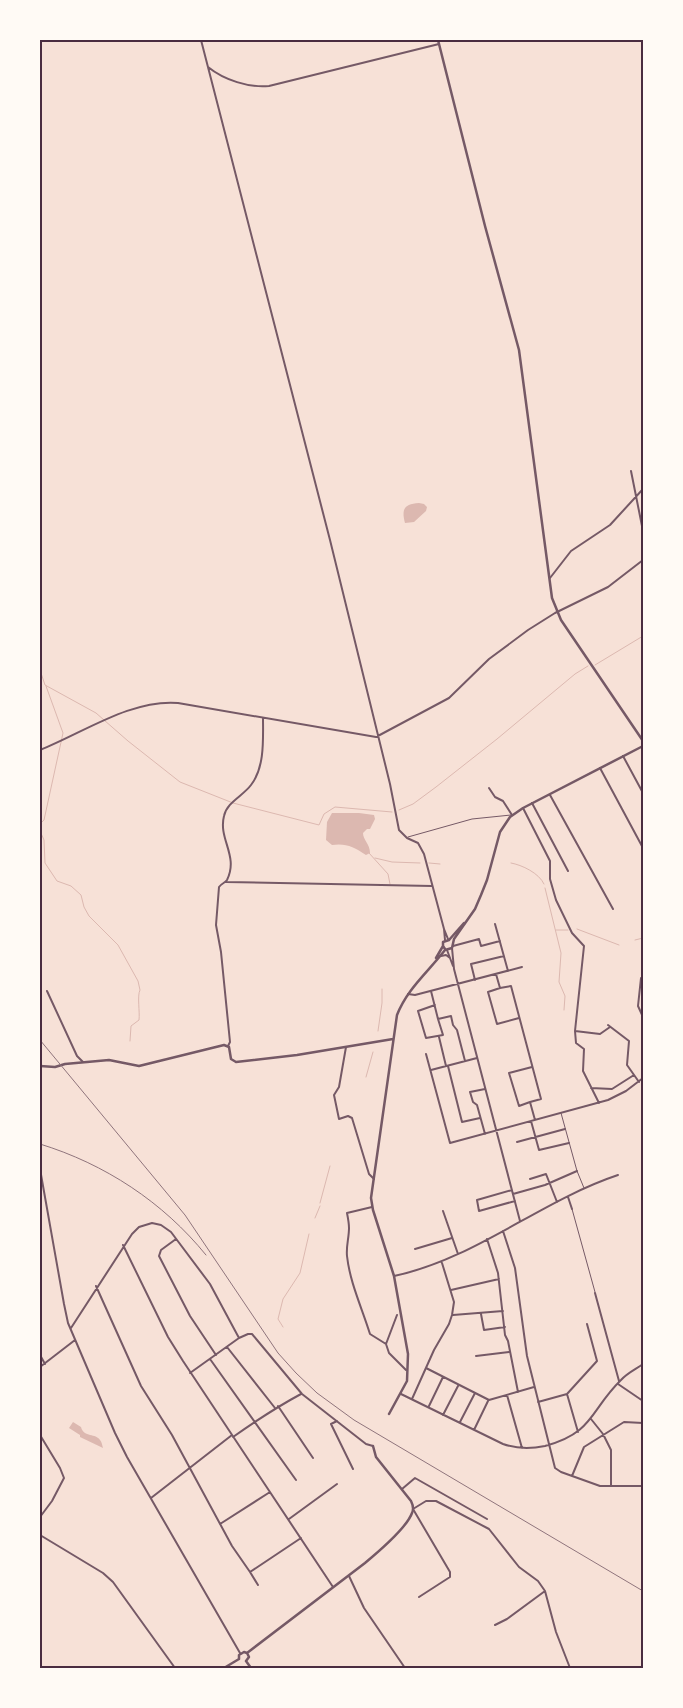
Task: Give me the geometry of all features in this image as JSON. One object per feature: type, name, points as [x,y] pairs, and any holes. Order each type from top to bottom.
[{"type":"street","points":[[201,40],[379,736],[399,830],[407,838],[418,843],[424,854],[444,929],[452,945],[454,968]]},
{"type":"street","points":[[438,40],[485,226],[519,350],[552,598],[557,612],[643,741]]},
{"type":"street","points":[[208,67],[225,77],[253,86],[263,86],[439,44]]},
{"type":"street","points":[[631,471],[643,531]]},
{"type":"street","points":[[549,579],[571,551],[610,525],[643,489]]},
{"type":"street","points":[[40,750],[131,710],[174,702],[370,738],[379,736],[449,698],[494,655],[533,626],[608,587],[643,560]]},
{"type":"street","points":[[226,882],[230,871],[231,859],[222,826],[224,814],[232,803],[250,786],[257,774],[263,741],[263,718]]},
{"type":"street","points":[[389,1414],[407,1381],[407,1348],[394,1276],[372,1207],[372,1194],[393,1039],[397,1016],[402,1002],[434,962],[452,945],[477,904],[484,888],[498,836],[512,815],[643,746]]},
{"type":"street","points":[[623,756],[643,793]]},
{"type":"street","points":[[600,768],[643,848]]},
{"type":"street","points":[[489,788],[496,797],[503,801],[512,815]]},
{"type":"street","points":[[549,794],[613,909]]},
{"type":"street","points":[[532,803],[568,871]]},
{"type":"street","points":[[523,808],[550,861],[550,879],[556,900],[572,933],[584,946],[575,1031],[576,1042],[584,1049],[583,1071],[599,1103]]},
{"type":"street","points":[[407,838],[472,819],[512,815]]},
{"type":"street","points":[[393,1039],[297,1055],[235,1062],[231,1059],[228,1046],[230,1042],[221,952],[216,922],[220,887],[226,882],[432,886]]},
{"type":"street","points":[[434,962],[443,946],[468,918]]},
{"type":"street","points":[[495,924],[508,971]]},
{"type":"street","points":[[444,929],[448,940]]},
{"type":"street","points":[[447,934],[453,936]]},
{"type":"street","points":[[452,945],[479,939],[481,946],[500,941]]},
{"type":"street","points":[[443,946],[447,950],[454,968],[520,1221]]},
{"type":"street","points":[[440,956],[446,955],[450,958]]},
{"type":"street","points":[[474,980],[471,964],[504,956]]},
{"type":"street","points":[[408,994],[415,995],[522,967]]},
{"type":"street","points":[[496,974],[500,988]]},
{"type":"street","points":[[641,978],[638,1009],[643,1017]]},
{"type":"street","points":[[519,1018],[497,1024],[488,992],[511,986],[541,1099],[519,1106],[509,1073],[532,1066]]},
{"type":"street","points":[[47,991],[77,1056],[84,1062]]},
{"type":"street","points":[[431,991],[435,1005],[438,1019],[443,1035],[426,1038],[418,1010],[435,1005]]},
{"type":"street","points":[[438,1019],[450,1016],[465,1062]]},
{"type":"street","points":[[575,1031],[600,1034],[609,1026],[629,1041],[627,1065],[639,1082]]},
{"type":"street","points":[[438,1036],[462,1122],[480,1118]]},
{"type":"street","points":[[40,1066],[55,1067],[65,1064],[108,1060],[141,1065],[222,1045],[228,1046]]},
{"type":"street","points":[[346,1046],[339,1087],[334,1095],[337,1112],[339,1119],[348,1116],[352,1118],[369,1174],[374,1180]]},
{"type":"street","points":[[426,1054],[450,1143],[599,1103],[621,1094],[643,1078]]},
{"type":"street","points":[[431,1070],[478,1058]]},
{"type":"street","points":[[591,1088],[612,1089],[634,1075]]},
{"type":"street","points":[[485,1134],[477,1105],[473,1102],[470,1092],[486,1089]]},
{"type":"street","points":[[530,1102],[535,1120]]},
{"type":"street","points":[[560,1113],[584,1189]]},
{"type":"street","points":[[531,1121],[539,1150],[569,1143]]},
{"type":"street","points":[[517,1142],[565,1130]]},
{"type":"street","points":[[40,1170],[68,1323],[115,1433],[240,1653],[239,1659]]},
{"type":"street","points":[[513,1194],[545,1185],[577,1171]]},
{"type":"street","points":[[530,1179],[546,1174],[557,1202]]},
{"type":"street","points":[[394,1276],[442,1262],[557,1202],[618,1175]]},
{"type":"street","points":[[512,1190],[477,1200],[478,1205],[480,1211],[515,1201]]},
{"type":"street","points":[[568,1197],[618,1382],[643,1401]]},
{"type":"street","points":[[372,1207],[347,1213],[349,1228],[346,1254],[357,1300],[370,1334],[386,1344]]},
{"type":"street","points":[[443,1211],[458,1254]]},
{"type":"street","points":[[71,1328],[123,1245],[137,1228],[150,1223],[164,1227],[176,1239],[210,1284],[239,1338]]},
{"type":"street","points":[[503,1230],[515,1268],[525,1350],[556,1470],[600,1486],[642,1486],[643,1448]]},
{"type":"street","points":[[415,1248],[452,1238]]},
{"type":"street","points":[[176,1239],[161,1250],[159,1255],[190,1316],[216,1355]]},
{"type":"street","points":[[487,1239],[497,1268],[509,1352],[518,1392]]},
{"type":"street","points":[[123,1245],[168,1337],[190,1373],[333,1587]]},
{"type":"street","points":[[412,1399],[435,1348],[447,1330],[452,1315],[454,1302],[442,1262]]},
{"type":"street","points":[[451,1290],[499,1279]]},
{"type":"street","points":[[96,1286],[141,1386],[167,1426],[232,1546],[258,1585]]},
{"type":"street","points":[[93,1292],[99,1292]]},
{"type":"street","points":[[452,1315],[503,1311]]},
{"type":"street","points":[[480,1313],[484,1330],[505,1327]]},
{"type":"street","points":[[396,1314],[386,1344],[389,1353],[408,1370]]},
{"type":"street","points":[[68,1323],[76,1319]]},
{"type":"street","points":[[538,1402],[567,1394],[597,1361],[587,1324]]},
{"type":"street","points":[[190,1373],[239,1338],[252,1334],[302,1394],[366,1444],[373,1446],[376,1457],[412,1501],[413,1509],[450,1572],[450,1577],[419,1597]]},
{"type":"street","points":[[40,1367],[75,1340]]},
{"type":"street","points":[[227,1347],[276,1407],[313,1458]]},
{"type":"street","points":[[476,1356],[509,1352]]},
{"type":"street","points":[[40,1355],[45,1364]]},
{"type":"street","points":[[210,1360],[296,1480]]},
{"type":"street","points":[[401,1394],[503,1444],[522,1448],[534,1448],[563,1440],[578,1432],[591,1419],[618,1382],[643,1364]]},
{"type":"street","points":[[426,1368],[488,1400],[534,1387]]},
{"type":"street","points":[[428,1407],[443,1377]]},
{"type":"street","points":[[443,1415],[458,1385]]},
{"type":"street","points":[[460,1423],[475,1393]]},
{"type":"street","points":[[151,1498],[254,1421],[302,1394]]},
{"type":"street","points":[[567,1394],[578,1432]]},
{"type":"street","points":[[507,1395],[522,1448]]},
{"type":"street","points":[[474,1430],[488,1400]]},
{"type":"street","points":[[591,1419],[603,1434],[611,1450],[611,1486]]},
{"type":"street","points":[[337,1421],[331,1424],[353,1470]]},
{"type":"street","points":[[572,1476],[584,1447],[624,1422],[643,1423]]},
{"type":"street","points":[[40,1435],[64,1478],[52,1501],[40,1517]]},
{"type":"street","points":[[402,1490],[415,1478],[487,1519]]},
{"type":"street","points":[[289,1519],[336,1484]]},
{"type":"street","points":[[220,1524],[270,1492]]},
{"type":"street","points":[[240,1653],[247,1653],[349,1576],[382,1548],[407,1520],[413,1509],[426,1501],[436,1501],[489,1529],[519,1568],[538,1581],[545,1591],[556,1632],[570,1668]]},
{"type":"street","points":[[40,1535],[103,1573],[113,1582],[175,1668]]},
{"type":"street","points":[[250,1572],[301,1538]]},
{"type":"street","points":[[349,1576],[364,1608],[405,1668]]},
{"type":"street","points":[[495,1626],[545,1591]]},
{"type":"street","points":[[246,1661],[249,1657],[247,1653]]},
{"type":"street","points":[[239,1659],[242,1662],[246,1661]]},
{"type":"street","points":[[224,1668],[239,1659]]},
{"type":"street","points":[[246,1661],[251,1668]]},
{"type":"shaded area","points":[[419,503],[427,507],[426,511],[414,522],[405,523],[405,508],[410,504]]},
{"type":"shaded area","points":[[332,813],[374,815],[375,819],[370,829],[363,833],[370,853],[366,855],[350,846],[332,845],[326,840],[327,822]]},
{"type":"shaded area","points":[[73,1422],[81,1427],[85,1433],[98,1438],[103,1448],[80,1437],[80,1435],[69,1428]]},
{"type":"waterway","points":[[595,665],[643,636]]},
{"type":"waterway","points":[[399,810],[413,804],[436,787],[575,674],[588,666]]},
{"type":"waterway","points":[[40,670],[45,685],[96,713],[180,782],[233,803],[319,825],[324,814],[335,807],[392,812]]},
{"type":"waterway","points":[[40,824],[44,820],[63,733],[46,686]]},
{"type":"waterway","points":[[40,831],[44,840],[45,863],[57,881],[71,886],[81,895],[89,916],[118,945],[138,981],[140,990],[139,1020],[131,1026],[130,1041]]},
{"type":"waterway","points":[[369,853],[388,874],[390,884]]},
{"type":"waterway","points":[[375,858],[392,862],[420,863]]},
{"type":"waterway","points":[[429,863],[440,864]]},
{"type":"waterway","points":[[511,863],[530,870],[544,884]]},
{"type":"waterway","points":[[545,888],[561,953],[559,982],[565,996],[564,1010]]},
{"type":"waterway","points":[[577,929],[619,945]]},
{"type":"waterway","points":[[556,930],[568,930]]},
{"type":"waterway","points":[[635,940],[643,938]]},
{"type":"waterway","points":[[378,1031],[382,989]]},
{"type":"waterway","points":[[366,1077],[373,1052]]},
{"type":"waterway","points":[[320,1203],[330,1166]]},
{"type":"waterway","points":[[315,1218],[320,1206]]},
{"type":"waterway","points":[[283,1327],[278,1319],[283,1299],[300,1273],[309,1234]]},
{"type":"railway","points":[[40,1040],[185,1215],[278,1353],[317,1393],[354,1420],[643,1591]]},
{"type":"railway","points":[[40,1144],[87,1162],[131,1187],[171,1218],[206,1255]]}]
